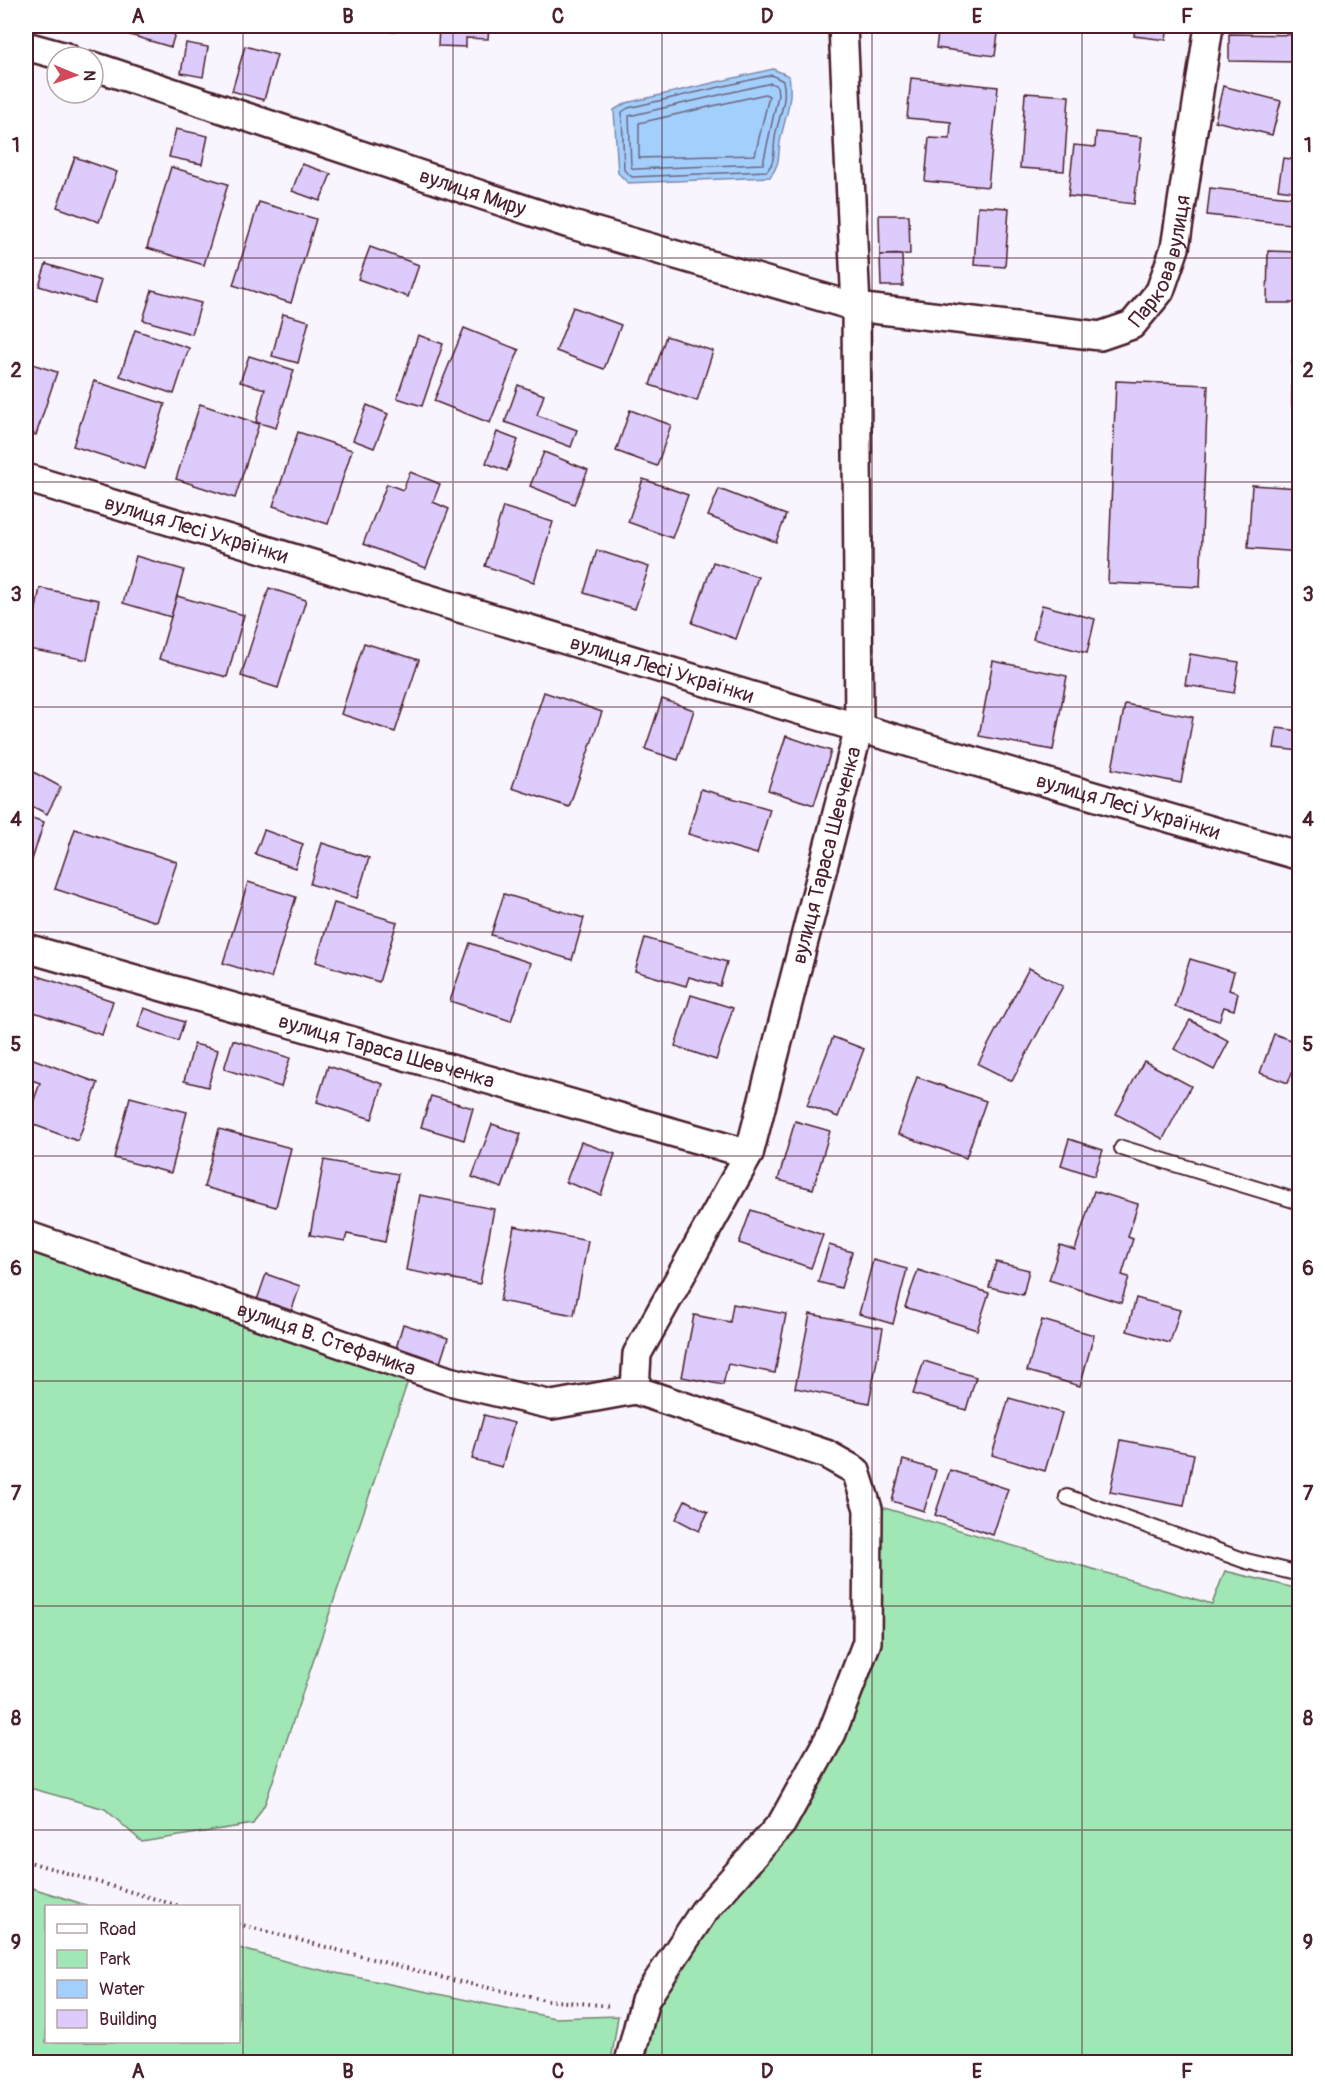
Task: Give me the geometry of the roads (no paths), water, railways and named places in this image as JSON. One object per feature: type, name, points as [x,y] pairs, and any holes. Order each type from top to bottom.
[{"type":"street","name":"вулиця Тараса Шевченка","points":[[634,1390],[637,1354],[749,1154],[859,728],[856,307],[843,26]]},
{"type":"street","name":"Паркова вулиця","points":[[856,307],[1100,336],[1132,325],[1160,291],[1175,248],[1209,26]]},
{"type":"street","points":[[26,46],[45,51]]},
{"type":"street","name":"вулиця Миру","points":[[105,70],[569,224],[856,307]]},
{"type":"street","name":"вулиця Лесі Українки","points":[[26,478],[859,728],[1299,856]]},
{"type":"street","name":"вулиця Тараса Шевченка","points":[[26,948],[749,1154]]},
{"type":"street","name":"вулиця В. Стефаника","points":[[26,1235],[449,1381],[552,1406],[634,1390]]},
{"type":"street","points":[[630,2062],[645,2000],[704,1911],[782,1823],[831,1734],[867,1642],[868,1509],[856,1471],[826,1454],[634,1390]]},
{"type":"lane","points":[[1122,1148],[1299,1202]]},
{"type":"lane","points":[[1067,1497],[1246,1561],[1299,1574]]},
{"type":"water","points":[[773,69],[789,76],[790,92],[778,162],[770,177],[628,183],[618,173],[614,110],[626,103]]}]
